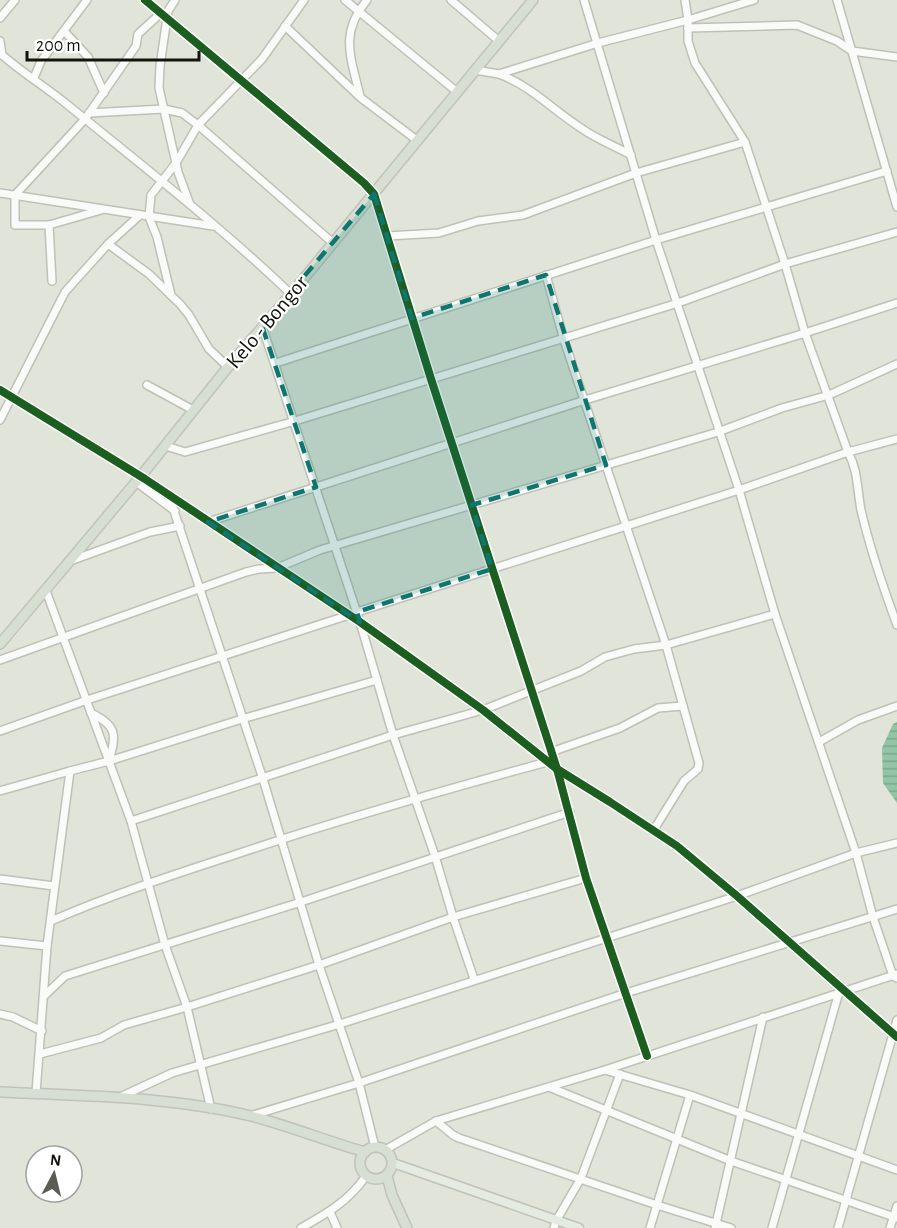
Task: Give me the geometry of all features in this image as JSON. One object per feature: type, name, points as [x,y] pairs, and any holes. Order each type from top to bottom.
[{"type":"highway","name":"Kelo - Bongor","points":[[0,644],[418,141],[456,91],[532,0]]},
{"type":"highway","points":[[0,1092],[117,1098],[211,1109],[250,1116],[365,1152]]},
{"type":"highway","points":[[339,1145],[360,1162],[366,1176],[376,1179],[392,1195]]},
{"type":"highway","points":[[360,1162],[365,1152],[375,1147],[389,1153],[393,1163],[387,1176],[392,1195],[407,1228]]},
{"type":"highway","points":[[376,1179],[387,1176]]},
{"type":"main road","points":[[393,1163],[555,1224],[579,1228]]},
{"type":"street","points":[[0,18],[15,0]]},
{"type":"street","points":[[34,78],[41,61],[87,0]]},
{"type":"street","points":[[145,0],[364,183],[374,194],[570,812],[586,878],[647,1056]]},
{"type":"street","points":[[101,210],[49,225],[15,225],[15,195],[87,116],[136,46],[138,34],[164,16],[175,0]]},
{"type":"street","points":[[171,295],[157,237],[149,216],[151,195],[176,163],[198,125],[262,59],[304,0]]},
{"type":"street","points":[[345,0],[456,91]]},
{"type":"street","points":[[361,98],[350,47],[350,32],[358,11],[368,0]]},
{"type":"street","points":[[451,0],[499,41]]},
{"type":"street","points":[[386,1150],[436,1121],[605,1070],[842,991],[896,976],[873,917],[856,853],[775,614],[739,490],[656,240],[584,0]]},
{"type":"street","points":[[684,0],[688,41],[695,63],[745,142],[767,206],[805,333],[854,463],[862,511],[880,578],[897,624]]},
{"type":"street","points":[[499,74],[598,43],[688,24],[754,0]]},
{"type":"street","points":[[837,0],[897,207]]},
{"type":"street","points":[[164,16],[159,76],[176,163],[189,204]]},
{"type":"street","points":[[688,24],[798,25],[837,41],[852,51],[897,57]]},
{"type":"street","points":[[285,26],[361,98],[418,141]]},
{"type":"street","points":[[64,31],[88,57],[104,93]]},
{"type":"street","points":[[0,41],[2,57],[87,116],[160,181],[255,260],[291,294]]},
{"type":"street","points":[[475,70],[499,74],[516,80],[583,130],[631,155]]},
{"type":"street","points":[[87,116],[164,109],[182,113],[333,243]]},
{"type":"street","points":[[387,236],[439,233],[478,221],[523,215],[636,173],[745,142]]},
{"type":"street","points":[[276,363],[656,240],[886,171]]},
{"type":"street","points":[[1,195],[15,195],[213,226]]},
{"type":"street","points":[[0,420],[65,292],[108,244],[140,215]]},
{"type":"street","points":[[49,225],[52,281]]},
{"type":"street","points":[[166,446],[185,452],[294,421],[678,303],[785,264],[897,232]]},
{"type":"street","points":[[108,244],[133,261],[171,295],[189,315],[208,349],[228,367]]},
{"type":"street","points":[[546,275],[564,339],[666,645],[699,763],[698,769],[684,781],[653,831]]},
{"type":"street","points":[[208,522],[452,442],[897,303]]},
{"type":"street","points":[[262,326],[357,612],[393,735],[474,979]]},
{"type":"street","points":[[0,660],[246,572],[277,568],[305,554],[718,432],[782,408],[829,395],[897,364]]},
{"type":"street","points":[[147,385],[193,410]]},
{"type":"street","points":[[0,390],[138,479],[169,496],[360,622],[483,710],[556,769],[677,846],[895,1035]]},
{"type":"street","points":[[357,612],[739,490],[848,452],[897,439]]},
{"type":"street","points":[[138,479],[175,511]]},
{"type":"street","points":[[169,496],[359,1083],[375,1147]]},
{"type":"street","points":[[70,561],[150,532],[180,526]]},
{"type":"street","points":[[46,591],[131,821],[165,945],[187,1007],[211,1109]]},
{"type":"street","points":[[131,821],[393,735],[483,710],[581,671],[605,657],[634,649],[666,645],[775,614]]},
{"type":"street","points":[[0,731],[87,700],[349,615]]},
{"type":"street","points":[[0,791],[109,761],[377,680]]},
{"type":"street","points":[[550,752],[620,728],[658,708],[683,706]]},
{"type":"street","points":[[819,742],[858,720],[897,706]]},
{"type":"street","points":[[91,713],[104,718],[113,728],[115,738],[109,761]]},
{"type":"street","points":[[51,921],[147,882],[281,838],[414,798],[547,762]]},
{"type":"street","points":[[36,1093],[45,994],[46,946],[70,771]]},
{"type":"street","points":[[45,994],[65,976],[301,902],[570,812]]},
{"type":"street","points":[[117,1098],[172,1073],[340,1024],[737,896],[856,853],[897,843]]},
{"type":"street","points":[[40,1054],[101,1038],[124,1024],[187,1007],[319,965],[453,918],[586,878]]},
{"type":"street","points":[[0,879],[54,886]]},
{"type":"street","points":[[250,1116],[359,1083],[627,993],[897,909]]},
{"type":"street","points":[[0,941],[46,946]]},
{"type":"street","points":[[772,1228],[842,991]]},
{"type":"street","points":[[0,1014],[13,1017],[42,1031]]},
{"type":"street","points":[[716,1226],[763,1017]]},
{"type":"street","points":[[838,1228],[895,1035],[897,1020]]},
{"type":"street","points":[[605,1070],[690,1095],[897,1170]]},
{"type":"street","points":[[555,1224],[581,1178],[620,1074]]},
{"type":"street","points":[[549,1087],[731,1161],[895,1217]]},
{"type":"street","points":[[650,1228],[690,1095]]},
{"type":"street","points":[[436,1121],[453,1135],[716,1226],[731,1228]]},
{"type":"street","points":[[300,1228],[330,1212],[349,1197],[366,1176]]},
{"type":"street","points":[[890,1228],[897,1206]]},
{"type":"street","points":[[330,1212],[337,1228]]},
{"type":"highlighted area","points":[[374,194],[412,318],[546,275],[606,465],[472,505],[492,569],[357,612],[360,622],[208,522],[316,487],[262,326]]},
{"type":"shaded area","points":[[897,722],[897,803],[883,783],[882,748],[893,724]]},
{"type":"cycle path","points":[[145,0],[364,183],[374,194],[557,769],[586,878],[647,1056]]},
{"type":"cycle path","points":[[0,390],[145,479],[360,622],[483,710],[557,769],[677,846],[897,1037]]}]
